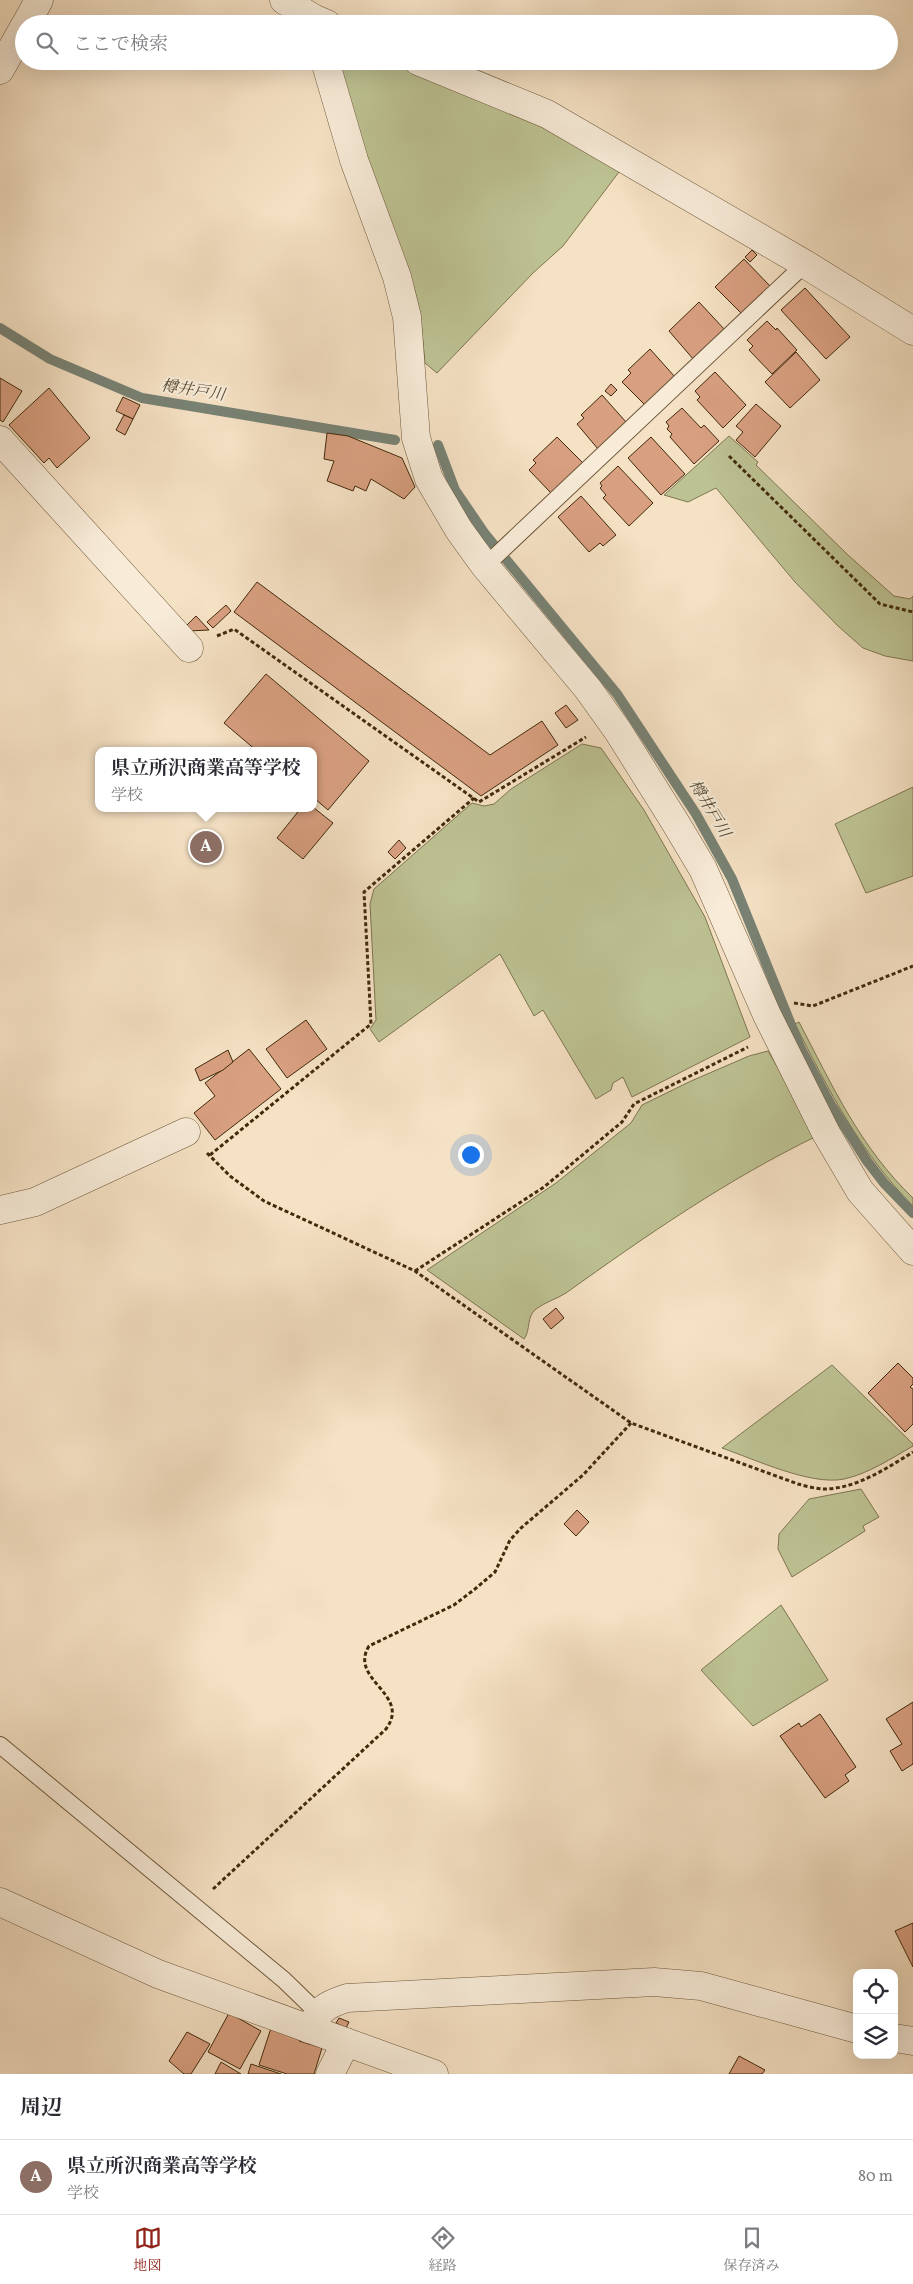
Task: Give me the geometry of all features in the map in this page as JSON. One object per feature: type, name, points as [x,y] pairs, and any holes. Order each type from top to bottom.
[{"type":"street","points":[[31,15],[39,0]]},
{"type":"street","points":[[284,0],[314,15]]},
{"type":"street","points":[[0,70],[15,43]]},
{"type":"street","points":[[328,70],[354,160],[397,277],[407,317],[416,438],[429,479],[459,530],[485,566],[588,689],[611,721],[703,869],[776,1034],[826,1133],[860,1191],[913,1251]]},
{"type":"street","points":[[440,70],[546,114],[805,264],[913,331]]},
{"type":"street","points":[[0,440],[189,648]]},
{"type":"street","points":[[0,1210],[35,1202],[186,1132]]},
{"type":"street","points":[[0,1902],[158,1974],[313,2021],[346,2042],[434,2074]]},
{"type":"street","points":[[313,2021],[328,2004],[347,1998],[654,1982],[701,1986],[853,2028]]},
{"type":"street","points":[[898,2039],[913,2041]]},
{"type":"street","points":[[330,2074],[346,2042]]},
{"type":"lane","points":[[485,566],[805,264]]},
{"type":"lane","points":[[0,1745],[284,1980],[313,2021]]},
{"type":"path","points":[[728,456],[880,604],[913,612]]},
{"type":"path","points":[[189,648],[234,629],[479,802],[611,721]]},
{"type":"path","points":[[210,1155],[371,1024],[364,892],[474,798]]},
{"type":"path","points":[[797,1002],[813,1006],[913,966]]},
{"type":"path","points":[[415,1271],[544,1187],[622,1122],[634,1104],[776,1034]]},
{"type":"path","points":[[186,1132],[230,1176],[264,1201],[415,1271],[631,1423],[798,1484],[824,1489],[845,1486],[869,1477],[913,1452]]},
{"type":"path","points":[[195,1906],[386,1729],[392,1721],[393,1709],[388,1698],[363,1662],[368,1646],[454,1605],[475,1589],[495,1572],[510,1540],[521,1528],[583,1475],[631,1423]]},
{"type":"green space","points":[[340,70],[414,70],[510,111],[622,168],[563,246],[533,273],[437,373],[425,363],[420,312],[415,291],[356,131]]},
{"type":"green space","points":[[729,436],[758,462],[756,465],[848,555],[894,596],[910,599],[913,596],[913,661],[885,656],[863,648],[838,626],[795,582],[716,488],[688,502],[664,495]]},
{"type":"green space","points":[[582,744],[601,748],[644,810],[705,917],[750,1037],[632,1097],[623,1077],[613,1083],[611,1090],[596,1099],[543,1010],[534,1016],[500,954],[379,1042],[370,1029],[376,1020],[370,904],[374,889],[472,803],[484,806],[494,804],[511,789]]},
{"type":"green space","points":[[913,787],[913,876],[866,893],[835,824]]},
{"type":"green space","points":[[799,1022],[849,1115],[878,1158],[913,1198],[913,1206],[877,1165],[847,1120],[795,1024]]},
{"type":"green space","points":[[768,1051],[817,1136],[720,1189],[658,1229],[566,1293],[536,1309],[531,1316],[524,1339],[427,1270],[556,1183],[631,1123],[642,1105],[749,1056]]},
{"type":"green space","points":[[832,1365],[913,1446],[880,1465],[853,1477],[831,1480],[799,1475],[722,1448]]},
{"type":"green space","points":[[861,1489],[879,1517],[863,1526],[865,1531],[792,1577],[778,1549],[779,1534],[809,1499]]},
{"type":"green space","points":[[781,1605],[828,1680],[753,1726],[701,1670]]},
{"type":"building","points":[[752,250],[757,255],[750,262],[745,257]]},
{"type":"building","points":[[744,259],[770,286],[742,314],[715,287]]},
{"type":"building","points":[[805,288],[850,337],[826,359],[781,310]]},
{"type":"building","points":[[699,302],[725,330],[694,360],[669,331]]},
{"type":"building","points":[[767,321],[776,330],[777,328],[797,350],[772,374],[749,350],[753,346],[747,340]]},
{"type":"building","points":[[650,349],[675,377],[645,405],[622,382],[631,373],[628,370]]},
{"type":"building","points":[[796,352],[820,380],[790,408],[765,382]]},
{"type":"building","points":[[715,372],[746,405],[723,428],[697,400],[700,397],[695,391]]},
{"type":"building","points":[[0,378],[22,391],[3,422],[0,420]]},
{"type":"building","points":[[611,384],[617,390],[611,396],[605,391]]},
{"type":"building","points":[[49,388],[90,438],[57,468],[49,458],[44,463],[9,425]]},
{"type":"building","points":[[602,395],[626,422],[598,449],[577,424],[584,418],[581,415]]},
{"type":"building","points":[[123,397],[140,405],[133,419],[116,411]]},
{"type":"building","points":[[756,404],[781,426],[755,457],[736,440],[743,432],[736,426]]},
{"type":"building","points":[[682,408],[701,428],[704,425],[719,441],[694,464],[670,437],[672,434],[667,429],[669,426],[666,422]]},
{"type":"building","points":[[124,415],[133,419],[125,435],[116,430]]},
{"type":"building","points":[[327,433],[348,436],[402,458],[415,487],[404,499],[371,479],[366,491],[355,486],[353,491],[327,481],[334,461],[324,459]]},
{"type":"building","points":[[557,437],[583,463],[551,493],[529,470],[536,463],[533,460]]},
{"type":"building","points":[[651,437],[685,474],[661,495],[628,458]]},
{"type":"building","points":[[618,466],[653,503],[629,526],[603,498],[606,495],[600,488],[602,486],[600,483]]},
{"type":"building","points":[[581,496],[616,535],[603,546],[600,543],[589,552],[558,517]]},
{"type":"building","points":[[257,582],[490,755],[542,721],[558,745],[481,796],[234,612]]},
{"type":"building","points":[[226,605],[231,611],[213,628],[207,622]]},
{"type":"building","points":[[196,616],[209,630],[188,631],[185,627]]},
{"type":"building","points":[[266,674],[369,761],[328,810],[317,801],[317,747],[252,747],[224,723]]},
{"type":"building","points":[[566,705],[578,720],[566,728],[555,713]]},
{"type":"building","points":[[317,810],[333,823],[303,859],[277,838],[298,812],[317,812]]},
{"type":"building","points":[[399,840],[406,848],[395,859],[388,852]]},
{"type":"building","points":[[306,1020],[327,1049],[287,1078],[266,1049]]},
{"type":"building","points":[[249,1049],[281,1089],[215,1140],[194,1113],[215,1096],[205,1083]]},
{"type":"building","points":[[228,1050],[233,1062],[223,1070],[200,1081],[195,1069]]},
{"type":"building","points":[[556,1308],[564,1318],[551,1329],[543,1319]]},
{"type":"building","points":[[898,1363],[913,1378],[913,1384],[910,1387],[913,1389],[913,1424],[905,1432],[868,1393]]},
{"type":"building","points":[[577,1510],[589,1522],[576,1536],[564,1524]]},
{"type":"building","points":[[913,1702],[913,1764],[902,1771],[890,1751],[902,1744],[886,1719]]},
{"type":"building","points":[[820,1714],[856,1767],[845,1775],[849,1781],[825,1798],[780,1736],[799,1723],[801,1727]]},
{"type":"building","points":[[913,1923],[913,1967],[895,1931]]},
{"type":"building","points":[[229,2013],[261,2031],[240,2069],[208,2052]]},
{"type":"building","points":[[339,2018],[349,2022],[346,2028],[336,2023]]},
{"type":"building","points":[[271,2028],[300,2037],[299,2041],[322,2048],[314,2074],[287,2074],[259,2065]]},
{"type":"building","points":[[187,2032],[210,2044],[191,2074],[184,2074],[169,2061]]},
{"type":"building","points":[[739,2056],[765,2070],[762,2074],[729,2074]]},
{"type":"building","points":[[221,2062],[241,2074],[215,2074]]},
{"type":"building","points":[[251,2064],[281,2074],[248,2074]]},
{"type":"waterway","name":"樽井戸川","points":[[0,328],[50,359],[142,398],[395,440]]},
{"type":"waterway","name":"樽井戸川","points":[[438,445],[455,490],[485,534],[617,694],[696,814],[732,879],[800,1047],[831,1105],[867,1161],[884,1183],[913,1213]]},
{"type":"place","name":"県立所沢商業高等学校","points":[[206,847]]}]
